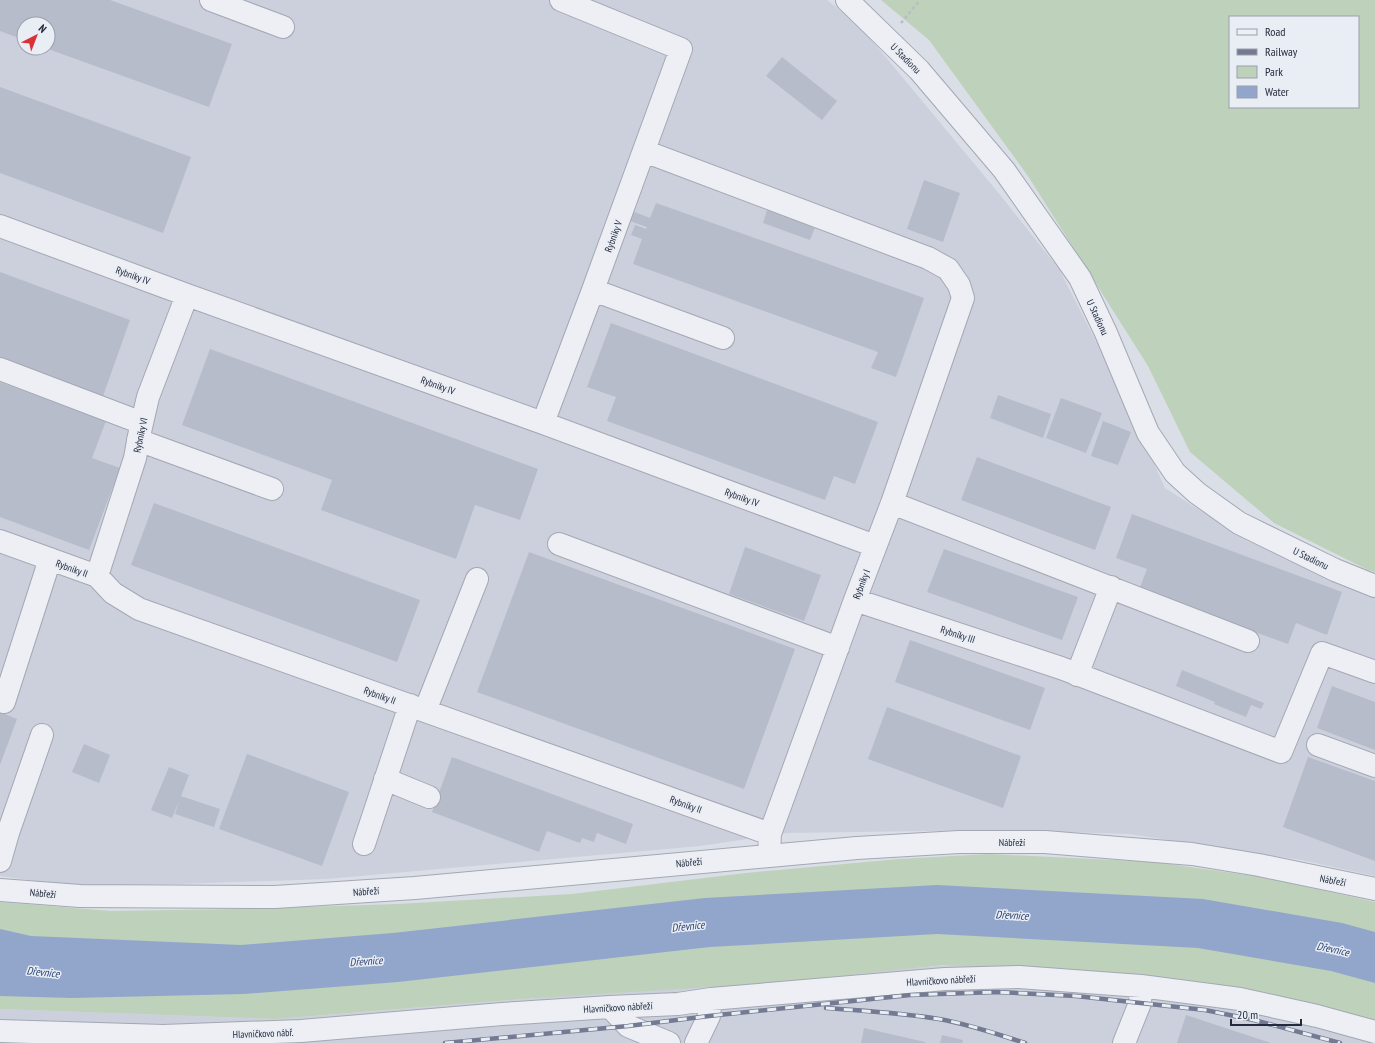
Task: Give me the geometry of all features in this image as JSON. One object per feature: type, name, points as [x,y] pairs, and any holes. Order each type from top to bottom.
[{"type":"street","points":[[211,0],[283,27]]},
{"type":"street","name":"Rybníky V","points":[[543,423],[681,49],[561,0]]},
{"type":"street","name":"U Stadionu","points":[[847,0],[919,70],[1004,170],[1080,278],[1106,333],[1148,433],[1175,472],[1197,493],[1239,523],[1335,570],[1375,586]]},
{"type":"street","name":"Rybníky I","points":[[644,151],[928,258],[948,269],[959,285],[963,298],[892,503],[770,834],[769,856]]},
{"type":"street","name":"Rybníky IV","points":[[0,226],[543,423],[875,546]]},
{"type":"street","points":[[593,290],[723,338]]},
{"type":"street","name":"Rybníky VI","points":[[97,576],[135,458],[148,397],[187,295]]},
{"type":"street","points":[[0,369],[272,489]]},
{"type":"street","points":[[892,503],[1248,641]]},
{"type":"street","name":"Rybníky II","points":[[0,541],[97,576],[113,593],[139,609],[770,834]]},
{"type":"street","points":[[559,544],[838,648]]},
{"type":"street","points":[[4,702],[50,559]]},
{"type":"street","points":[[364,844],[385,779],[477,579]]},
{"type":"street","points":[[1069,671],[1111,587]]},
{"type":"street","name":"Rybníky III","points":[[855,600],[1069,671],[1281,752],[1322,652],[1375,672]]},
{"type":"street","points":[[0,861],[8,833],[42,735]]},
{"type":"street","points":[[1318,745],[1375,766]]},
{"type":"street","points":[[385,779],[429,797]]},
{"type":"street","name":"Nábřeží","points":[[0,890],[80,896],[275,897],[415,888],[857,848],[958,842],[1044,842],[1192,854],[1259,865],[1375,889]]},
{"type":"street","name":"Hlavničkovo nábřeží","points":[[502,1014],[678,1004],[711,999],[945,979],[1018,977],[1141,986],[1240,999],[1317,1016],[1375,1032]]},
{"type":"street","points":[[1124,1043],[1140,1003],[1141,986]]},
{"type":"street","points":[[696,1043],[709,1016],[711,999]]},
{"type":"street","points":[[610,1007],[628,1026],[669,1043]]},
{"type":"street","name":"Hlavničkovo nábř.","points":[[0,1031],[167,1040],[298,1037],[502,1014]]},
{"type":"path","points":[[888,40],[920,0]]},
{"type":"shaded area","points":[[0,0],[827,0],[859,25],[1001,196],[1059,269],[1125,398],[1165,488],[1248,541],[1364,593],[1375,596],[1375,876],[1301,860],[1129,834],[998,830],[787,833],[700,846],[326,879],[177,884],[64,885],[0,876]]},
{"type":"shaded area","points":[[963,964],[1375,1022],[1375,1043],[0,1043],[0,1009],[275,1019]]},
{"type":"green space","points":[[881,0],[1375,0],[1375,572],[1368,570],[1274,523],[1190,452],[1148,366],[1028,176],[929,40]]},
{"type":"green space","points":[[989,854],[1155,862],[1267,878],[1375,902],[1375,1026],[1063,973],[944,965],[772,983],[522,999],[275,1019],[0,1009],[0,902],[111,911],[398,904],[572,894],[746,873],[899,859]]},
{"type":"water","name":"Dřevnice","points":[[937,885],[1203,899],[1342,923],[1375,932],[1375,983],[1331,971],[1198,948],[937,934],[710,947],[398,982],[244,994],[72,998],[0,996],[0,929],[31,936],[241,945],[393,933],[705,898]]},
{"type":"building","points":[[0,0],[110,0],[232,44],[209,107],[56,52],[56,16],[16,16],[16,37],[0,31]]},
{"type":"building","points":[[782,57],[837,101],[822,120],[766,76]]},
{"type":"building","points":[[0,87],[191,157],[163,233],[0,173]]},
{"type":"building","points":[[924,180],[960,193],[943,242],[907,229]]},
{"type":"building","points":[[656,203],[924,298],[896,377],[871,368],[878,352],[633,264],[642,239],[631,235],[635,225],[646,229],[647,227],[624,219],[627,209],[650,218]]},
{"type":"building","points":[[768,207],[816,225],[810,240],[763,223]]},
{"type":"building","points":[[0,272],[130,320],[103,396],[0,358]]},
{"type":"building","points":[[611,323],[878,422],[855,484],[834,476],[825,500],[607,421],[616,397],[587,387]]},
{"type":"building","points":[[210,349],[538,469],[520,520],[475,505],[456,559],[321,510],[332,480],[182,425]]},
{"type":"building","points":[[0,382],[106,421],[92,458],[120,468],[89,550],[0,517]]},
{"type":"building","points":[[998,395],[1051,414],[1043,438],[990,418]]},
{"type":"building","points":[[1061,398],[1102,413],[1086,453],[1046,438]]},
{"type":"building","points":[[1103,421],[1131,432],[1118,465],[1091,456]]},
{"type":"building","points":[[977,457],[1111,507],[1095,550],[961,500]]},
{"type":"building","points":[[154,503],[420,600],[397,662],[131,565]]},
{"type":"building","points":[[1132,514],[1342,592],[1327,635],[1296,623],[1288,644],[1139,590],[1147,569],[1116,558]]},
{"type":"building","points":[[745,547],[821,575],[804,621],[729,594]]},
{"type":"building","points":[[944,549],[1078,597],[1062,640],[927,592]]},
{"type":"building","points":[[529,552],[795,649],[744,789],[477,692]]},
{"type":"building","points":[[910,640],[1045,688],[1030,730],[895,682]]},
{"type":"building","points":[[1182,670],[1264,703],[1261,709],[1251,705],[1246,717],[1176,686]]},
{"type":"building","points":[[1332,686],[1375,702],[1375,750],[1317,728]]},
{"type":"building","points":[[887,707],[1021,756],[1003,808],[868,759]]},
{"type":"building","points":[[0,712],[17,719],[0,765]]},
{"type":"building","points":[[84,744],[110,755],[99,783],[72,772]]},
{"type":"building","points":[[247,754],[349,792],[322,866],[219,829]]},
{"type":"building","points":[[452,757],[633,824],[626,844],[597,833],[594,842],[582,838],[580,843],[547,831],[539,852],[432,812]]},
{"type":"building","points":[[1308,757],[1375,781],[1375,861],[1283,827]]},
{"type":"building","points":[[169,767],[189,775],[181,796],[220,809],[214,827],[175,814],[179,801],[172,818],[151,810]]},
{"type":"building","points":[[1186,1015],[1271,1043],[1177,1043]]},
{"type":"building","points":[[864,1028],[925,1042],[925,1043],[861,1043]]},
{"type":"building","points":[[942,1035],[963,1040],[962,1043],[940,1043]]},
{"type":"railway","points":[[445,1043],[628,1026],[910,995],[997,992],[1076,996],[1205,1010],[1254,1020],[1340,1043]]},
{"type":"railway","points":[[826,1008],[939,1019],[972,1026],[1025,1043]]}]
